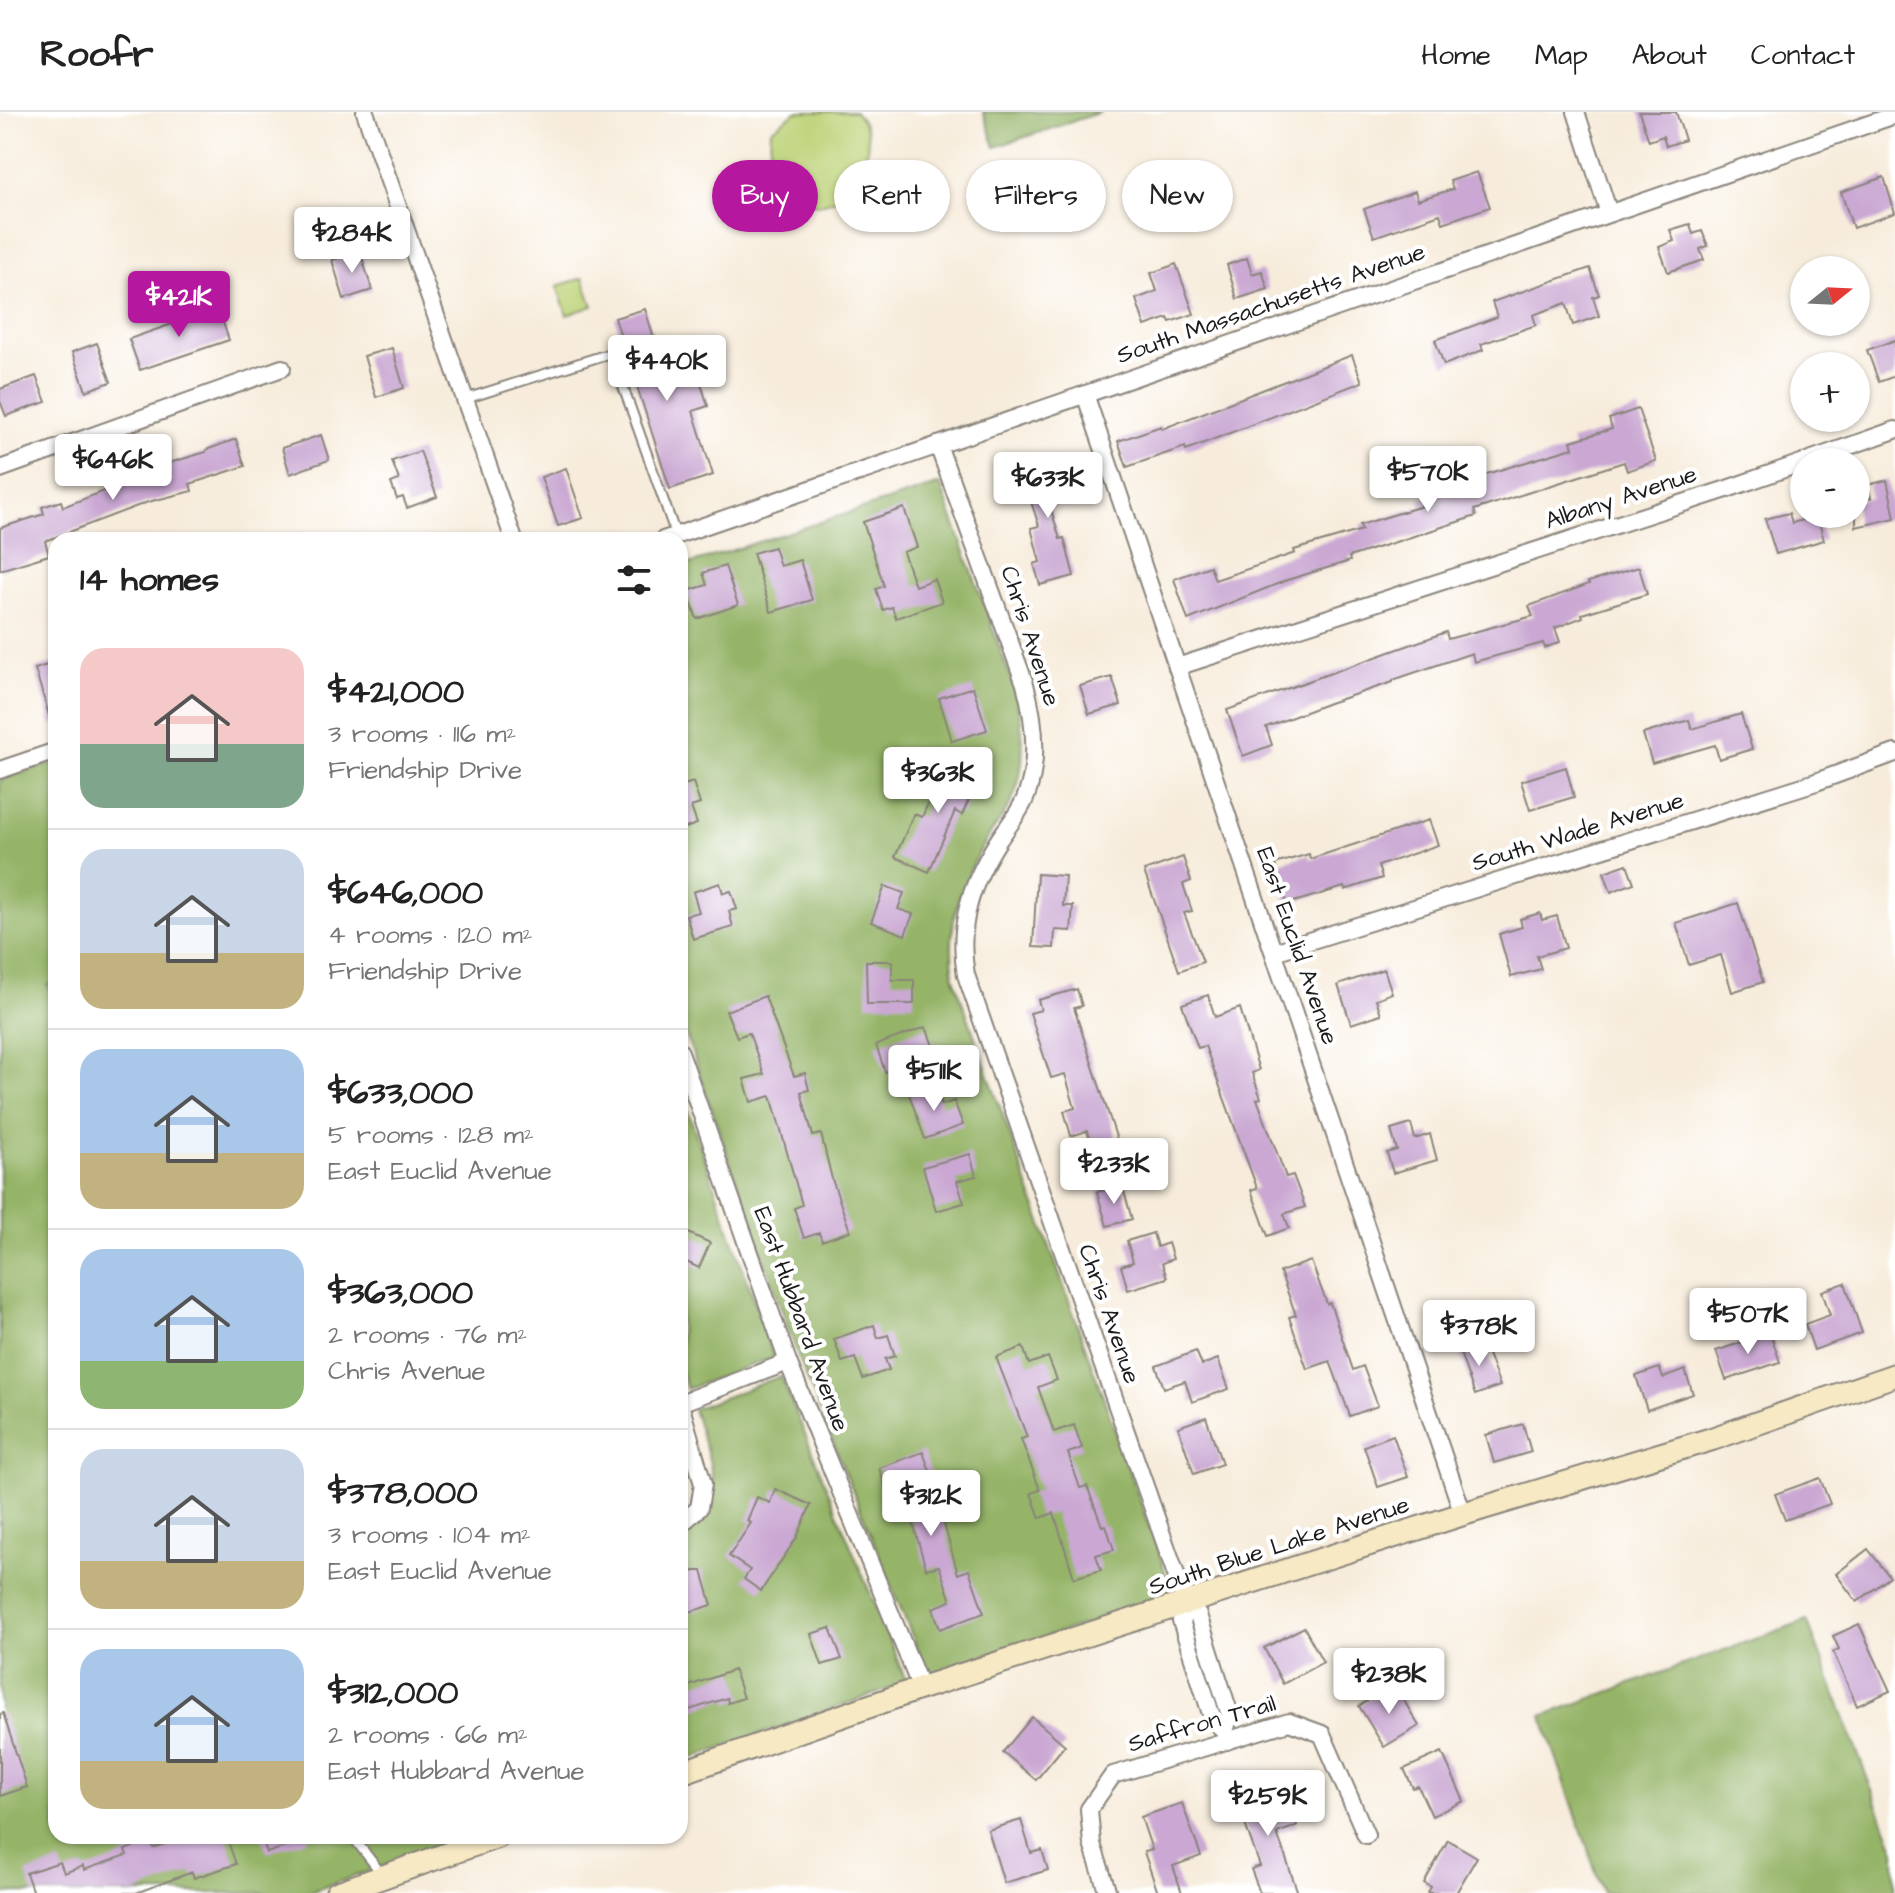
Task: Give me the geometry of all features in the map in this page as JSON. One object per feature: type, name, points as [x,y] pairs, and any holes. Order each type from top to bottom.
[{"type":"main road","name":"South Blue Lake Avenue","points":[[688,1770],[921,1688],[1187,1607],[1463,1514],[1712,1439],[1895,1375]]},
{"type":"main road","points":[[337,1893],[476,1844]]},
{"type":"street","points":[[365,112],[511,532]]},
{"type":"street","points":[[1576,112],[1609,213]]},
{"type":"street","name":"South Massachusetts Avenue","points":[[687,532],[1895,115]]},
{"type":"street","points":[[0,469],[282,368]]},
{"type":"street","name":"East Euclid Avenue","points":[[1085,394],[1463,1514]]},
{"type":"street","name":"Albany Avenue","points":[[1177,667],[1727,489],[1895,430]]},
{"type":"street","name":"Chris Avenue","points":[[938,445],[1025,684],[1034,732],[1033,768],[1025,800],[988,857],[968,900],[962,950],[966,975],[1187,1607],[1198,1615],[1230,1715],[1226,1736]]},
{"type":"street","name":"South Wade Avenue","points":[[1274,952],[1816,782],[1895,753]]},
{"type":"street","points":[[0,770],[48,754]]},
{"type":"street","name":"East Hubbard Avenue","points":[[688,1075],[788,1362],[921,1688]]},
{"type":"street","points":[[688,1400],[788,1362]]},
{"type":"street","points":[[688,1431],[703,1484],[699,1508],[688,1518]]},
{"type":"street","name":"Saffron Trail","points":[[1108,1893],[1092,1844],[1089,1809],[1113,1775],[1226,1736],[1289,1722],[1322,1734],[1366,1835]]},
{"type":"lane","points":[[464,400],[611,353],[668,532]]},
{"type":"lane","points":[[358,1844],[383,1877]]},
{"type":"green space","points":[[796,112],[855,112],[867,132],[867,153],[865,160],[834,160],[834,200],[818,205],[818,160],[770,160],[771,130]]},
{"type":"green space","points":[[983,112],[1101,112],[995,147]]},
{"type":"green space","points":[[583,278],[593,306],[567,315],[557,286]]},
{"type":"green space","points":[[940,484],[1014,687],[1023,742],[1021,770],[1014,796],[971,868],[958,902],[952,937],[954,978],[1174,1596],[928,1675],[799,1359],[688,1041],[688,564]]},
{"type":"green space","points":[[48,765],[48,1844],[447,1844],[307,1893],[0,1893],[0,780]]},
{"type":"green space","points":[[688,1111],[774,1357],[688,1389]]},
{"type":"green space","points":[[781,1376],[907,1683],[688,1759],[688,1530],[707,1511],[712,1495],[709,1462],[693,1409]]},
{"type":"green space","points":[[1807,1620],[1895,1851],[1895,1893],[1603,1893],[1542,1716]]},
{"type":"building","points":[[1639,112],[1676,112],[1685,140],[1666,146],[1663,136],[1649,141]]},
{"type":"building","points":[[1477,172],[1490,207],[1443,223],[1440,214],[1374,237],[1364,209],[1415,191],[1418,200],[1453,189],[1450,181]]},
{"type":"building","points":[[1884,177],[1895,213],[1853,228],[1841,192]]},
{"type":"building","points":[[1690,224],[1693,234],[1702,231],[1708,246],[1700,249],[1704,260],[1668,272],[1659,247],[1674,241],[1670,230]]},
{"type":"building","points":[[360,251],[372,290],[344,299],[332,260]]},
{"type":"building","points":[[1247,258],[1252,274],[1262,271],[1268,289],[1237,299],[1227,265]]},
{"type":"building","points":[[1176,264],[1194,314],[1145,326],[1136,299],[1157,291],[1151,273]]},
{"type":"building","points":[[1590,268],[1599,295],[1593,297],[1599,316],[1573,325],[1566,303],[1533,315],[1536,325],[1481,344],[1483,350],[1444,365],[1435,340],[1497,317],[1492,302]]},
{"type":"building","points":[[218,308],[229,340],[140,370],[129,339]]},
{"type":"building","points":[[645,309],[664,371],[694,361],[708,406],[693,411],[713,475],[670,489],[615,318]]},
{"type":"building","points":[[1895,340],[1895,376],[1879,382],[1867,350]]},
{"type":"building","points":[[97,343],[111,382],[86,391],[72,352]]},
{"type":"building","points":[[392,348],[404,388],[376,397],[364,356]]},
{"type":"building","points":[[1352,355],[1362,382],[1186,450],[1185,447],[1127,467],[1118,441],[1161,426],[1162,429]]},
{"type":"building","points":[[36,376],[46,402],[6,416],[0,401],[0,389]]},
{"type":"building","points":[[1638,409],[1656,461],[1627,471],[1624,462],[1474,510],[1476,516],[1349,557],[1350,561],[1287,580],[1188,620],[1174,579],[1210,566],[1215,580],[1295,553],[1294,550],[1362,530],[1360,525],[1422,506],[1420,499],[1483,475],[1573,448],[1571,441],[1612,429],[1609,419]]},
{"type":"building","points":[[321,435],[329,460],[290,474],[282,448]]},
{"type":"building","points":[[236,439],[245,466],[190,484],[192,491],[148,502],[69,532],[48,532],[48,540],[45,541],[48,555],[0,570],[0,528],[44,514],[42,507],[61,501],[63,507],[140,477],[139,472]]},
{"type":"building","points":[[420,451],[437,497],[407,508],[403,497],[397,499],[391,483],[399,480],[392,461]]},
{"type":"building","points":[[1059,458],[1072,496],[1049,503],[1060,539],[1064,538],[1074,576],[1040,585],[1034,564],[1040,562],[1031,528],[1039,526],[1021,471]]},
{"type":"building","points":[[566,468],[583,518],[558,526],[541,477]]},
{"type":"building","points":[[1887,480],[1895,518],[1870,524],[1870,484]]},
{"type":"building","points":[[904,508],[917,547],[903,552],[915,586],[934,579],[942,602],[896,618],[892,607],[883,610],[876,589],[884,586],[863,522]]},
{"type":"building","points":[[1789,513],[1790,528],[1820,528],[1824,540],[1776,554],[1765,519]]},
{"type":"building","points":[[774,547],[780,566],[800,560],[812,600],[771,612],[753,553]]},
{"type":"building","points":[[725,566],[738,605],[697,619],[688,591],[707,585],[703,573]]},
{"type":"building","points":[[1639,567],[1647,594],[1582,614],[1583,617],[1555,628],[1560,642],[1545,648],[1543,643],[1474,662],[1472,653],[1329,703],[1266,727],[1272,745],[1243,756],[1227,710],[1446,632],[1448,639],[1533,616],[1529,606],[1588,582]]},
{"type":"building","points":[[48,665],[48,712],[35,669]]},
{"type":"building","points":[[1112,677],[1121,705],[1089,714],[1080,686]]},
{"type":"building","points":[[973,687],[987,730],[952,741],[939,698]]},
{"type":"building","points":[[1741,714],[1752,749],[1719,759],[1715,745],[1652,763],[1643,734],[1689,720],[1692,729]]},
{"type":"building","points":[[949,758],[981,773],[962,815],[955,811],[929,872],[895,857],[914,814],[922,817]]},
{"type":"building","points":[[1566,767],[1574,797],[1530,810],[1521,781]]},
{"type":"building","points":[[693,782],[700,804],[691,807],[697,824],[688,827],[688,784]]},
{"type":"building","points":[[1429,820],[1438,845],[1378,866],[1382,878],[1287,904],[1275,864],[1309,854],[1310,859]]},
{"type":"building","points":[[1183,857],[1191,881],[1183,884],[1192,911],[1184,913],[1203,962],[1179,971],[1144,871]]},
{"type":"building","points":[[1627,864],[1634,883],[1611,892],[1604,872]]},
{"type":"building","points":[[1037,874],[1065,876],[1063,906],[1073,906],[1071,931],[1055,930],[1054,948],[1033,947]]},
{"type":"building","points":[[720,883],[723,893],[731,891],[737,909],[729,911],[733,927],[693,939],[688,915],[699,912],[693,892]]},
{"type":"building","points":[[885,886],[904,893],[898,909],[913,914],[905,935],[871,922]]},
{"type":"building","points":[[1738,903],[1763,982],[1732,992],[1721,955],[1689,965],[1676,923]]},
{"type":"building","points":[[1540,913],[1542,920],[1557,916],[1566,948],[1537,956],[1541,969],[1511,977],[1499,934],[1522,927],[1520,919]]},
{"type":"building","points":[[866,961],[892,961],[892,980],[914,980],[914,1004],[867,1004]]},
{"type":"building","points":[[1384,969],[1392,993],[1376,999],[1381,1014],[1351,1024],[1338,985]]},
{"type":"building","points":[[1077,989],[1082,1006],[1074,1008],[1118,1143],[1093,1150],[1087,1131],[1071,1136],[1064,1111],[1075,1108],[1065,1074],[1051,1078],[1030,1013],[1041,1010],[1038,1000]]},
{"type":"building","points":[[1208,995],[1215,1017],[1240,1008],[1259,1070],[1252,1073],[1261,1098],[1257,1099],[1286,1177],[1293,1175],[1305,1207],[1284,1214],[1289,1228],[1268,1236],[1251,1190],[1257,1188],[1205,1046],[1198,1048],[1182,1004]]},
{"type":"building","points":[[765,996],[794,1076],[805,1073],[809,1090],[801,1092],[813,1136],[821,1134],[850,1231],[822,1241],[819,1233],[804,1238],[794,1208],[802,1205],[771,1096],[751,1102],[744,1079],[764,1074],[749,1033],[737,1037],[726,1011]]},
{"type":"building","points":[[926,1027],[936,1054],[885,1072],[876,1045]]},
{"type":"building","points":[[935,1085],[942,1105],[954,1101],[963,1125],[925,1139],[909,1094]]},
{"type":"building","points":[[1411,1124],[1415,1139],[1430,1134],[1437,1160],[1393,1173],[1387,1153],[1397,1150],[1391,1130]]},
{"type":"building","points":[[970,1154],[976,1176],[957,1181],[964,1203],[936,1211],[923,1167]]},
{"type":"building","points":[[1122,1185],[1132,1219],[1107,1226],[1097,1192]]},
{"type":"building","points":[[688,1233],[710,1243],[699,1268],[688,1263]]},
{"type":"building","points":[[1153,1233],[1157,1247],[1168,1243],[1173,1259],[1162,1263],[1167,1278],[1128,1290],[1121,1266],[1133,1262],[1127,1241]]},
{"type":"building","points":[[1311,1261],[1327,1304],[1330,1303],[1353,1370],[1363,1366],[1378,1406],[1350,1416],[1330,1361],[1307,1369],[1289,1317],[1296,1315],[1280,1272]]},
{"type":"building","points":[[1845,1283],[1862,1333],[1814,1350],[1805,1324],[1830,1315],[1822,1291]]},
{"type":"building","points":[[874,1325],[878,1338],[888,1335],[895,1356],[885,1359],[889,1370],[863,1379],[855,1358],[842,1362],[834,1339]]},
{"type":"building","points":[[1770,1333],[1780,1362],[1726,1380],[1716,1351]]},
{"type":"building","points":[[1483,1341],[1500,1386],[1475,1395],[1459,1350]]},
{"type":"building","points":[[1023,1347],[1029,1364],[1048,1357],[1057,1380],[1038,1387],[1054,1432],[1074,1425],[1082,1448],[1068,1453],[1080,1488],[1087,1486],[1114,1550],[1096,1555],[1101,1570],[1074,1578],[1054,1513],[1040,1518],[1031,1493],[1040,1490],[1021,1439],[1027,1437],[996,1357]]},
{"type":"building","points":[[1196,1351],[1202,1365],[1218,1359],[1229,1389],[1192,1402],[1185,1381],[1164,1388],[1156,1366]]},
{"type":"building","points":[[1659,1368],[1663,1378],[1685,1370],[1693,1394],[1647,1410],[1636,1376]]},
{"type":"building","points":[[1206,1417],[1222,1464],[1194,1474],[1178,1427]]},
{"type":"building","points":[[1523,1424],[1531,1452],[1494,1463],[1486,1435]]},
{"type":"building","points":[[1393,1435],[1408,1477],[1378,1487],[1364,1446]]},
{"type":"building","points":[[923,1452],[934,1482],[917,1487],[930,1521],[942,1517],[958,1574],[969,1570],[984,1613],[940,1629],[933,1608],[951,1601],[939,1566],[926,1569],[909,1509],[895,1514],[879,1468]]},
{"type":"building","points":[[1820,1478],[1830,1504],[1785,1520],[1775,1494]]},
{"type":"building","points":[[775,1489],[811,1505],[797,1537],[761,1591],[744,1579],[750,1570],[729,1556],[751,1523],[747,1521],[757,1497],[770,1503]]},
{"type":"building","points":[[1868,1549],[1890,1577],[1857,1602],[1836,1574]]},
{"type":"building","points":[[702,1571],[712,1605],[688,1612],[688,1573]]},
{"type":"building","points":[[1859,1624],[1890,1691],[1857,1706],[1833,1652],[1839,1649],[1833,1636]]},
{"type":"building","points":[[1304,1627],[1323,1662],[1283,1684],[1264,1648]]},
{"type":"building","points":[[830,1628],[842,1659],[822,1665],[811,1634]]},
{"type":"building","points":[[734,1670],[743,1698],[728,1703],[727,1698],[688,1710],[688,1686]]},
{"type":"building","points":[[1394,1684],[1419,1726],[1384,1747],[1359,1706]]},
{"type":"building","points":[[3,1713],[27,1787],[0,1796],[0,1714]]},
{"type":"building","points":[[1032,1717],[1065,1745],[1036,1780],[1003,1752]]},
{"type":"building","points":[[1442,1752],[1464,1801],[1432,1816],[1418,1786],[1413,1788],[1404,1769]]},
{"type":"building","points":[[1261,1777],[1271,1807],[1288,1801],[1297,1826],[1277,1833],[1298,1893],[1260,1893],[1251,1869],[1260,1866],[1235,1796],[1248,1791],[1245,1783]]},
{"type":"building","points":[[1182,1803],[1201,1856],[1173,1866],[1182,1893],[1158,1893],[1144,1852],[1152,1850],[1141,1817]]},
{"type":"building","points":[[1021,1820],[1031,1853],[1042,1850],[1048,1870],[1004,1883],[988,1830]]},
{"type":"building","points":[[1448,1840],[1477,1857],[1456,1893],[1428,1893],[1431,1887],[1424,1883]]},
{"type":"building","points":[[140,1844],[152,1844],[153,1848],[165,1844],[229,1844],[236,1864],[194,1878],[192,1872],[136,1893],[33,1893],[26,1873],[60,1862],[64,1873],[83,1866],[84,1870],[127,1855],[125,1850]]},
{"type":"building","points":[[264,1844],[294,1844],[267,1853]]}]
